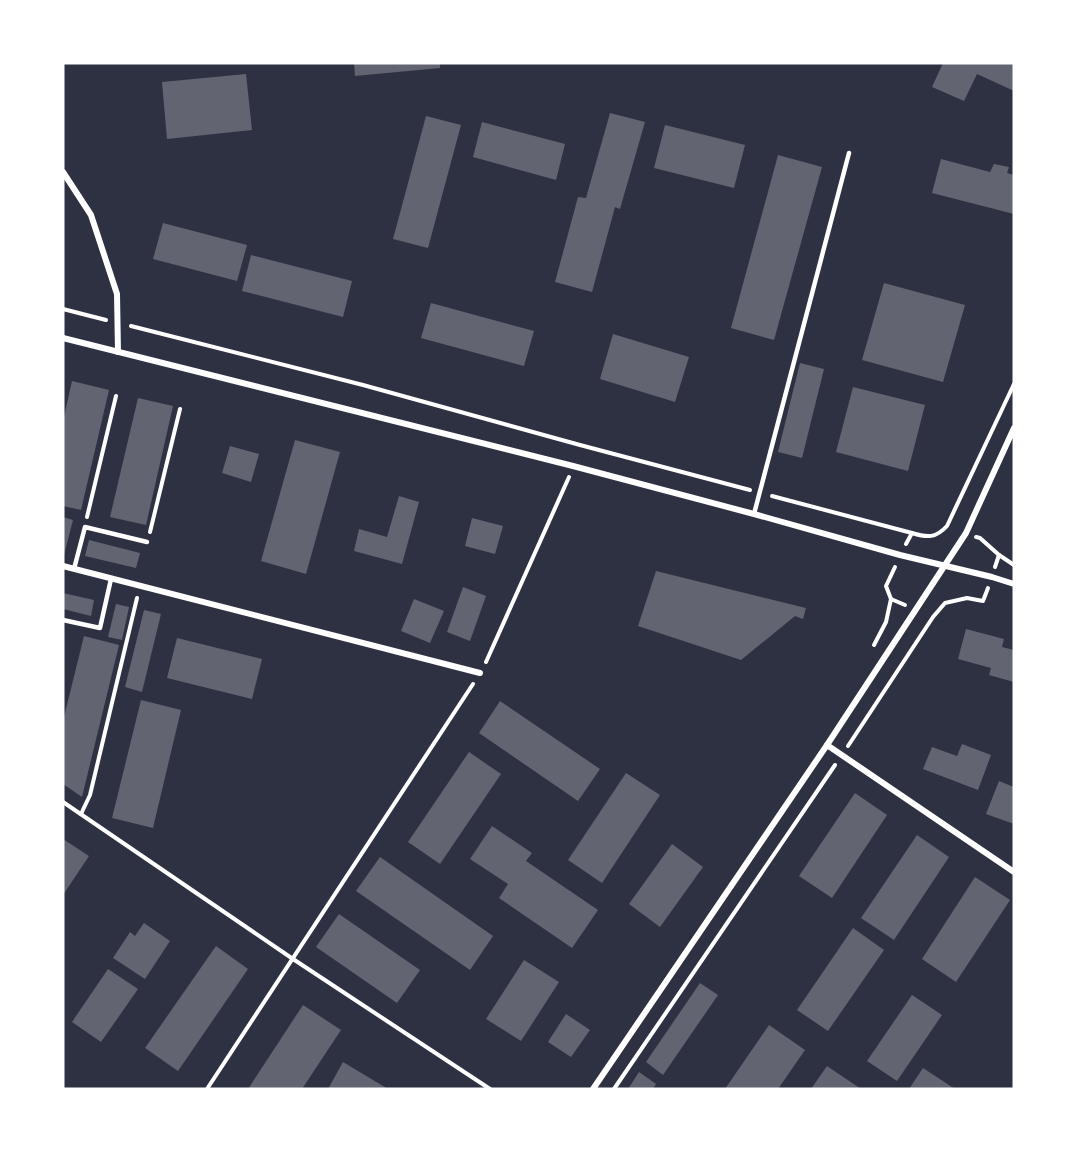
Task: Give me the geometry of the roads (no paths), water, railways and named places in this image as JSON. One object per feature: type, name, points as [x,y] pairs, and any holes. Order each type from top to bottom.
[{"type":"street","points":[[63,172],[91,215],[117,294],[118,352]]},
{"type":"street","points":[[63,338],[573,466],[1014,584]]},
{"type":"street","points":[[593,1089],[828,745],[945,566],[966,533],[1014,428]]},
{"type":"street","points":[[63,566],[480,674]]},
{"type":"street","points":[[828,745],[1014,872]]},
{"type":"lane","points":[[754,514],[849,153]]},
{"type":"lane","points":[[74,569],[85,527],[147,542]]},
{"type":"lane","points":[[63,620],[100,628],[111,579]]}]
